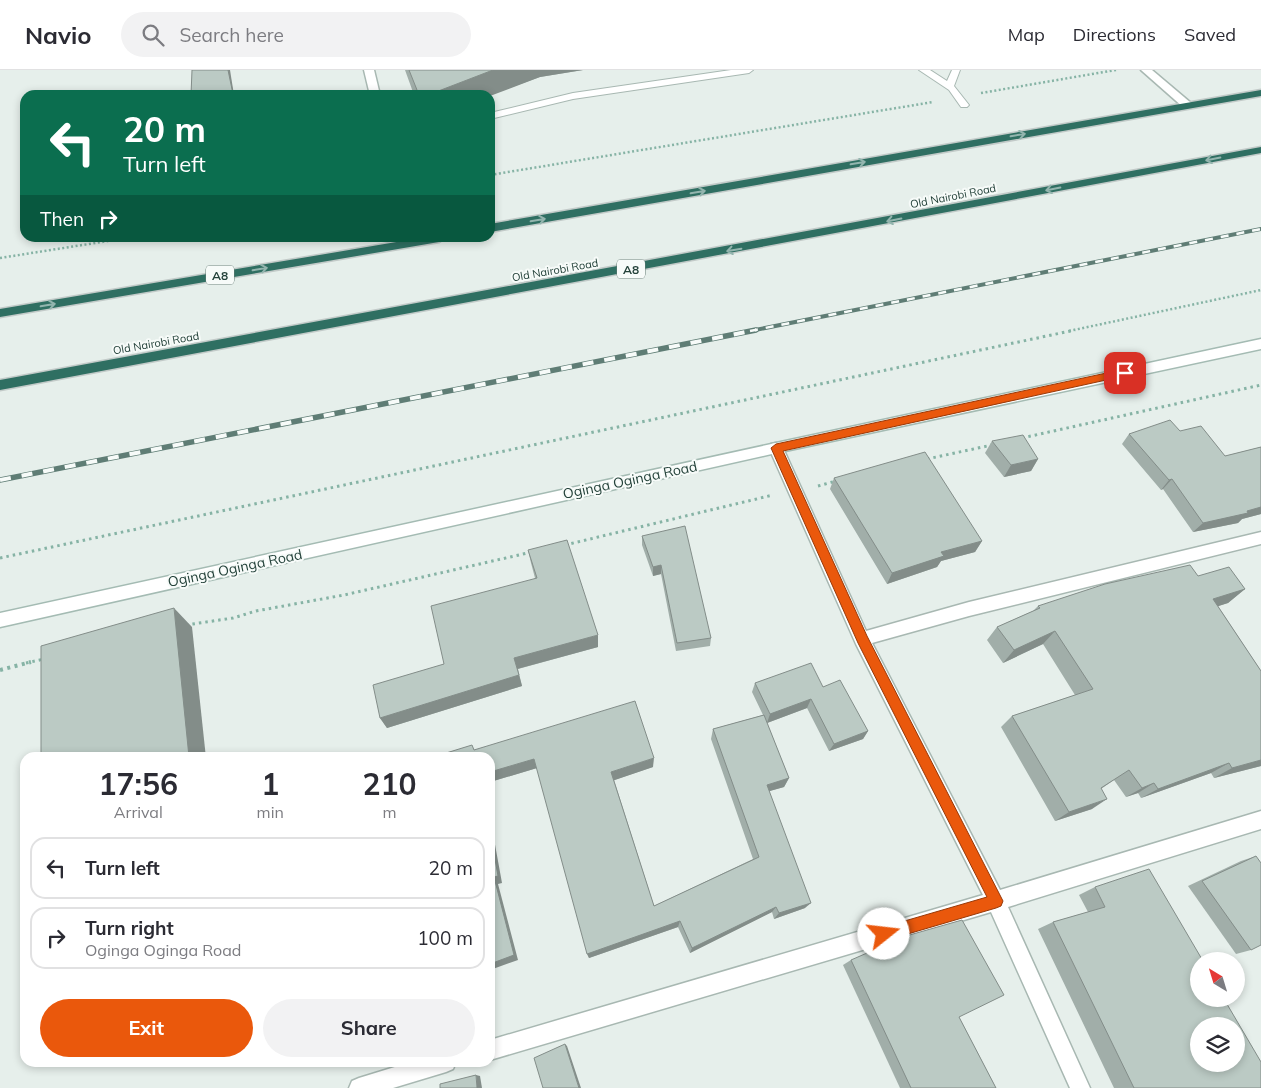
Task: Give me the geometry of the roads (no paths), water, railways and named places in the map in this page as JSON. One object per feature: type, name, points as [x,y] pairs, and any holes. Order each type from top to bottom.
[{"type":"highway","points":[[495,227],[1261,93]]},
{"type":"highway","name":"Old Nairobi Road","points":[[0,385],[1261,150]]},
{"type":"highway","name":"A8","points":[[0,313],[402,242]]},
{"type":"street","points":[[369,70],[374,90]]},
{"type":"street","points":[[1146,70],[1187,105]]},
{"type":"street","name":"Oginga Oginga Road","points":[[0,620],[776,448],[1261,344]]},
{"type":"street","points":[[776,448],[862,639],[996,901],[1080,1088]]},
{"type":"street","points":[[862,639],[969,608],[1261,538]]},
{"type":"street","points":[[495,1049],[996,901],[1261,820]]},
{"type":"street","points":[[360,1088],[429,1067]]},
{"type":"lane","points":[[495,115],[573,96],[749,70]]},
{"type":"lane","points":[[923,70],[950,86],[962,101]]},
{"type":"lane","points":[[950,86],[956,70]]},
{"type":"railway","points":[[750,331],[1261,229]]},
{"type":"railway","points":[[0,480],[756,330]]}]
